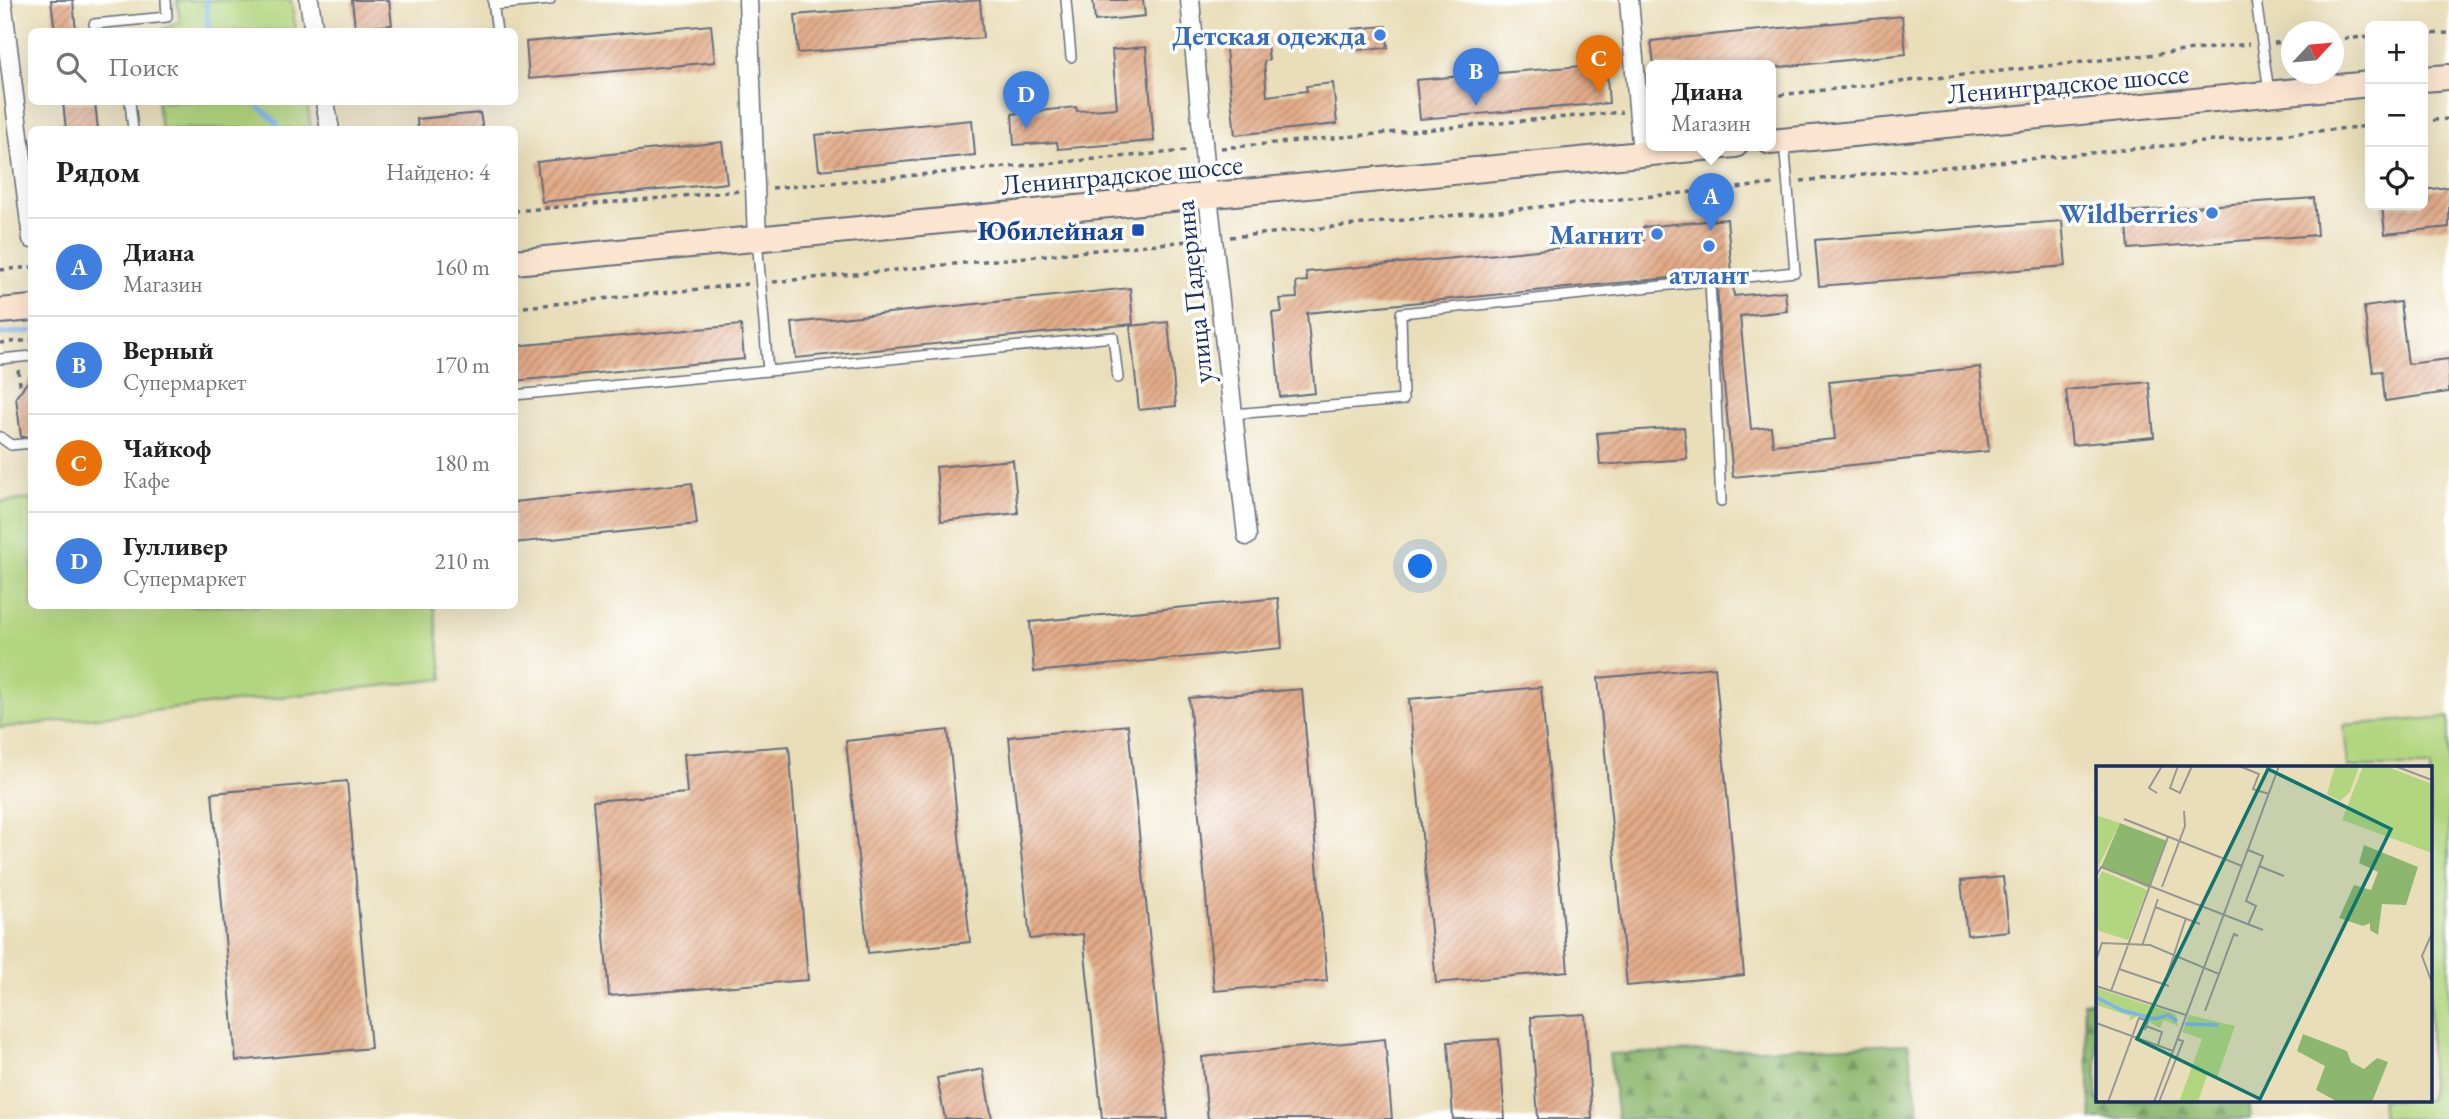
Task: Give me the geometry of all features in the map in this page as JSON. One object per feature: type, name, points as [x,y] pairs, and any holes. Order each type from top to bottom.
[{"type":"main road","points":[[2428,79],[2449,77]]},
{"type":"main road","name":"Ленинградское шоссе","points":[[1777,141],[2365,84]]},
{"type":"main road","name":"Ленинградское шоссе","points":[[518,262],[1673,151]]},
{"type":"main road","points":[[0,311],[28,308]]},
{"type":"street","points":[[2,0],[28,177]]},
{"type":"street","points":[[309,0],[313,28]]},
{"type":"street","points":[[748,0],[757,239]]},
{"type":"street","name":"улица Падерина","points":[[1190,0],[1208,196],[1247,536]]},
{"type":"street","points":[[1629,0],[1642,154]]},
{"type":"street","points":[[326,105],[329,126]]},
{"type":"lane","points":[[94,24],[123,27],[167,17],[166,0]]},
{"type":"lane","points":[[497,28],[494,2],[550,0]]},
{"type":"lane","points":[[1066,0],[1071,57]]},
{"type":"lane","points":[[2256,0],[2269,94]]},
{"type":"lane","points":[[130,105],[133,126]]},
{"type":"lane","points":[[1233,414],[1403,400],[1401,313],[1795,272],[1786,183],[1777,141]]},
{"type":"lane","points":[[757,239],[768,371]]},
{"type":"lane","points":[[1710,281],[1721,501]]},
{"type":"lane","points":[[518,395],[1113,337],[1118,378]]},
{"type":"lane","points":[[0,359],[28,356]]},
{"type":"lane","points":[[0,436],[11,445],[28,443]]},
{"type":"path","points":[[2428,34],[2449,33]]},
{"type":"path","points":[[2344,38],[2365,37]]},
{"type":"path","points":[[1776,95],[2281,42]]},
{"type":"path","points":[[518,211],[1637,111]]},
{"type":"path","points":[[2428,121],[2449,119]]},
{"type":"path","points":[[518,308],[2365,126]]},
{"type":"path","points":[[0,270],[28,267]]},
{"type":"path","points":[[0,343],[28,340]]},
{"type":"path","points":[[15,357],[21,390]]},
{"type":"green space","points":[[177,0],[291,0],[296,28],[166,28],[180,22]]},
{"type":"green space","points":[[157,105],[307,105],[311,126],[161,126]]},
{"type":"green space","points":[[28,499],[28,609],[434,609],[443,679],[0,728],[0,502]]},
{"type":"green space","points":[[2449,717],[2449,1119],[2383,1119],[2381,1102],[2432,1102],[2432,766],[2348,766],[2344,725]]},
{"type":"green space","points":[[2096,1000],[2096,1102],[2248,1102],[2250,1119],[2092,1119],[2083,1002]]},
{"type":"green space","points":[[1908,1044],[1920,1119],[1618,1119],[1609,1054]]},
{"type":"building","points":[[51,0],[73,0],[76,28],[54,28]]},
{"type":"building","points":[[352,0],[389,0],[392,25],[355,28]]},
{"type":"building","points":[[980,0],[983,38],[798,53],[795,15]]},
{"type":"building","points":[[1093,0],[1143,0],[1145,16],[1095,21]]},
{"type":"building","points":[[1902,16],[1906,54],[1776,67],[1776,60],[1653,60],[1651,41]]},
{"type":"building","points":[[711,25],[715,62],[529,79],[526,42]]},
{"type":"building","points":[[1386,26],[1388,48],[1354,50],[1352,29]]},
{"type":"building","points":[[1266,36],[1269,60],[1264,61],[1267,96],[1307,91],[1306,86],[1333,83],[1337,124],[1235,135],[1225,40]]},
{"type":"building","points":[[1146,47],[1154,141],[1058,149],[1057,142],[1014,145],[1012,114],[1076,107],[1077,111],[1117,108],[1112,50]]},
{"type":"building","points":[[1606,64],[1609,103],[1420,119],[1416,80]]},
{"type":"building","points":[[63,105],[95,105],[98,126],[66,126]]},
{"type":"building","points":[[480,113],[482,126],[418,126],[417,119]]},
{"type":"building","points":[[972,120],[975,155],[819,170],[815,135]]},
{"type":"building","points":[[722,142],[727,183],[542,202],[537,162]]},
{"type":"building","points":[[2449,187],[2449,227],[2385,234],[2383,210],[2428,210],[2428,189]]},
{"type":"building","points":[[2314,198],[2317,235],[2129,249],[2126,212]]},
{"type":"building","points":[[1727,219],[1732,272],[1307,313],[1315,393],[1280,397],[1272,313],[1282,312],[1280,299],[1297,298],[1296,282],[1307,281],[1306,272],[1644,240],[1643,227]]},
{"type":"building","points":[[2062,221],[2066,266],[1819,286],[1815,240]]},
{"type":"building","points":[[1733,285],[1734,296],[1785,291],[1787,311],[1740,316],[1751,429],[1771,427],[1773,445],[1835,439],[1829,382],[1980,367],[1989,451],[1733,477],[1717,287]]},
{"type":"building","points":[[1130,288],[1133,324],[796,358],[792,323]]},
{"type":"building","points":[[2400,302],[2408,364],[2449,359],[2449,392],[2385,401],[2382,371],[2373,372],[2364,307]]},
{"type":"building","points":[[1168,322],[1176,406],[1139,410],[1130,326]]},
{"type":"building","points":[[741,325],[744,359],[518,381],[518,346]]},
{"type":"building","points":[[28,381],[28,436],[21,437],[16,397]]},
{"type":"building","points":[[2149,382],[2154,437],[2072,445],[2066,390]]},
{"type":"building","points":[[1684,427],[1687,459],[1600,465],[1597,433]]},
{"type":"building","points":[[1013,460],[1018,513],[941,521],[936,467]]},
{"type":"building","points":[[692,483],[697,524],[518,543],[518,502]]},
{"type":"building","points":[[1278,598],[1282,648],[1034,672],[1030,622]]},
{"type":"building","points":[[1715,667],[1744,975],[1627,986],[1598,678]]},
{"type":"building","points":[[1541,687],[1568,971],[1436,983],[1409,699]]},
{"type":"building","points":[[1302,689],[1327,981],[1214,991],[1189,698]]},
{"type":"building","points":[[1128,725],[1168,1119],[1102,1119],[1083,934],[1030,939],[1009,737]]},
{"type":"building","points":[[948,730],[970,942],[868,953],[846,741]]},
{"type":"building","points":[[789,746],[808,980],[609,996],[593,801],[687,793],[684,754]]},
{"type":"building","points":[[347,781],[371,1048],[236,1061],[212,793]]},
{"type":"building","points":[[2003,877],[2009,931],[1967,935],[1961,881]]},
{"type":"building","points":[[1585,1014],[1592,1119],[1538,1119],[1531,1017]]},
{"type":"building","points":[[1385,1039],[1392,1119],[1208,1119],[1202,1057]]},
{"type":"building","points":[[1499,1039],[1505,1119],[1453,1119],[1448,1042]]},
{"type":"building","points":[[983,1069],[992,1119],[945,1119],[937,1078]]},
{"type":"waterway","points":[[206,0],[208,28]]},
{"type":"waterway","points":[[257,105],[278,126]]},
{"type":"waterway","points":[[0,334],[28,331]]},
{"type":"place","name":"Детская одежда","points":[[1380,35]]},
{"type":"place","name":"Чайкоф","points":[[1599,93]]},
{"type":"place","name":"Верный","points":[[1476,106]]},
{"type":"place","name":"Гулливер","points":[[1026,129]]},
{"type":"place","name":"Wildberries","points":[[2212,213]]},
{"type":"place","name":"Юбилейная","points":[[1138,230]]},
{"type":"place","name":"Диана","points":[[1711,231]]},
{"type":"place","name":"Магнит","points":[[1657,234]]},
{"type":"place","name":"атлант","points":[[1709,246]]}]
